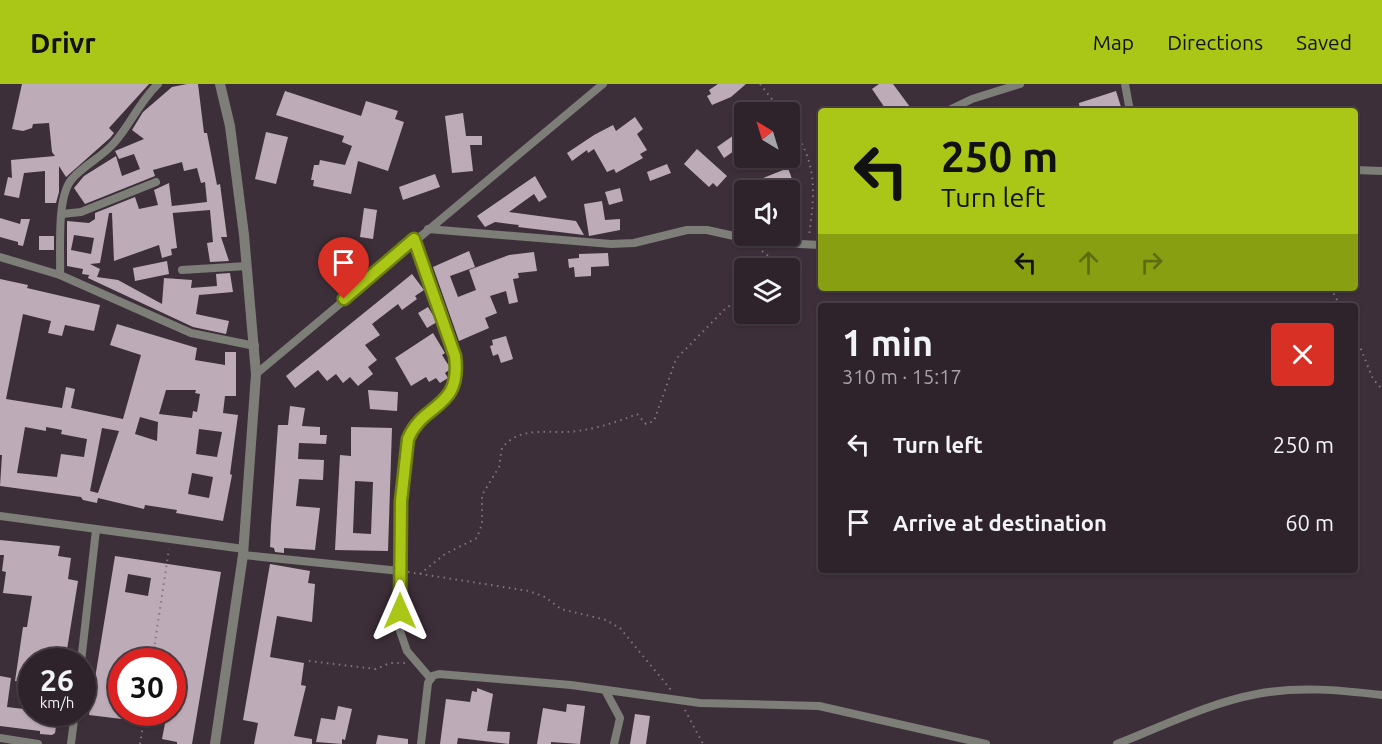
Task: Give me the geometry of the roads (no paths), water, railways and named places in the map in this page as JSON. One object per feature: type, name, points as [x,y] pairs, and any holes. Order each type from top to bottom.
[{"type":"street","points":[[60,275],[62,214],[67,186],[72,179],[114,144],[127,127],[137,106],[158,84]]},
{"type":"street","points":[[215,744],[243,552],[256,374],[248,266],[230,126],[220,84]]},
{"type":"street","points":[[256,374],[414,239],[603,84]]},
{"type":"street","points":[[953,108],[972,99],[1020,84]]},
{"type":"street","points":[[1125,84],[1129,108]]},
{"type":"street","points":[[1358,170],[1382,171]]},
{"type":"street","points":[[62,214],[81,212],[156,182]]},
{"type":"street","points":[[428,229],[610,244],[634,243],[687,230],[707,230],[761,242],[815,245]]},
{"type":"street","points":[[414,239],[448,331],[456,368],[452,390],[444,402],[418,424],[408,439],[401,501],[400,631],[407,651],[431,679]]},
{"type":"street","points":[[0,257],[60,275],[191,333],[255,346]]},
{"type":"street","points":[[182,270],[248,266]]},
{"type":"street","points":[[0,516],[243,552],[400,571]]},
{"type":"street","points":[[83,648],[96,530]]},
{"type":"street","points":[[421,744],[431,679],[439,674],[605,690],[679,700],[819,706],[986,744]]},
{"type":"street","points":[[1117,744],[1211,707],[1257,694],[1321,688],[1382,695]]},
{"type":"street","points":[[605,690],[620,718],[614,744]]},
{"type":"street","points":[[71,744],[73,726]]},
{"type":"street","points":[[0,738],[38,744]]}]
